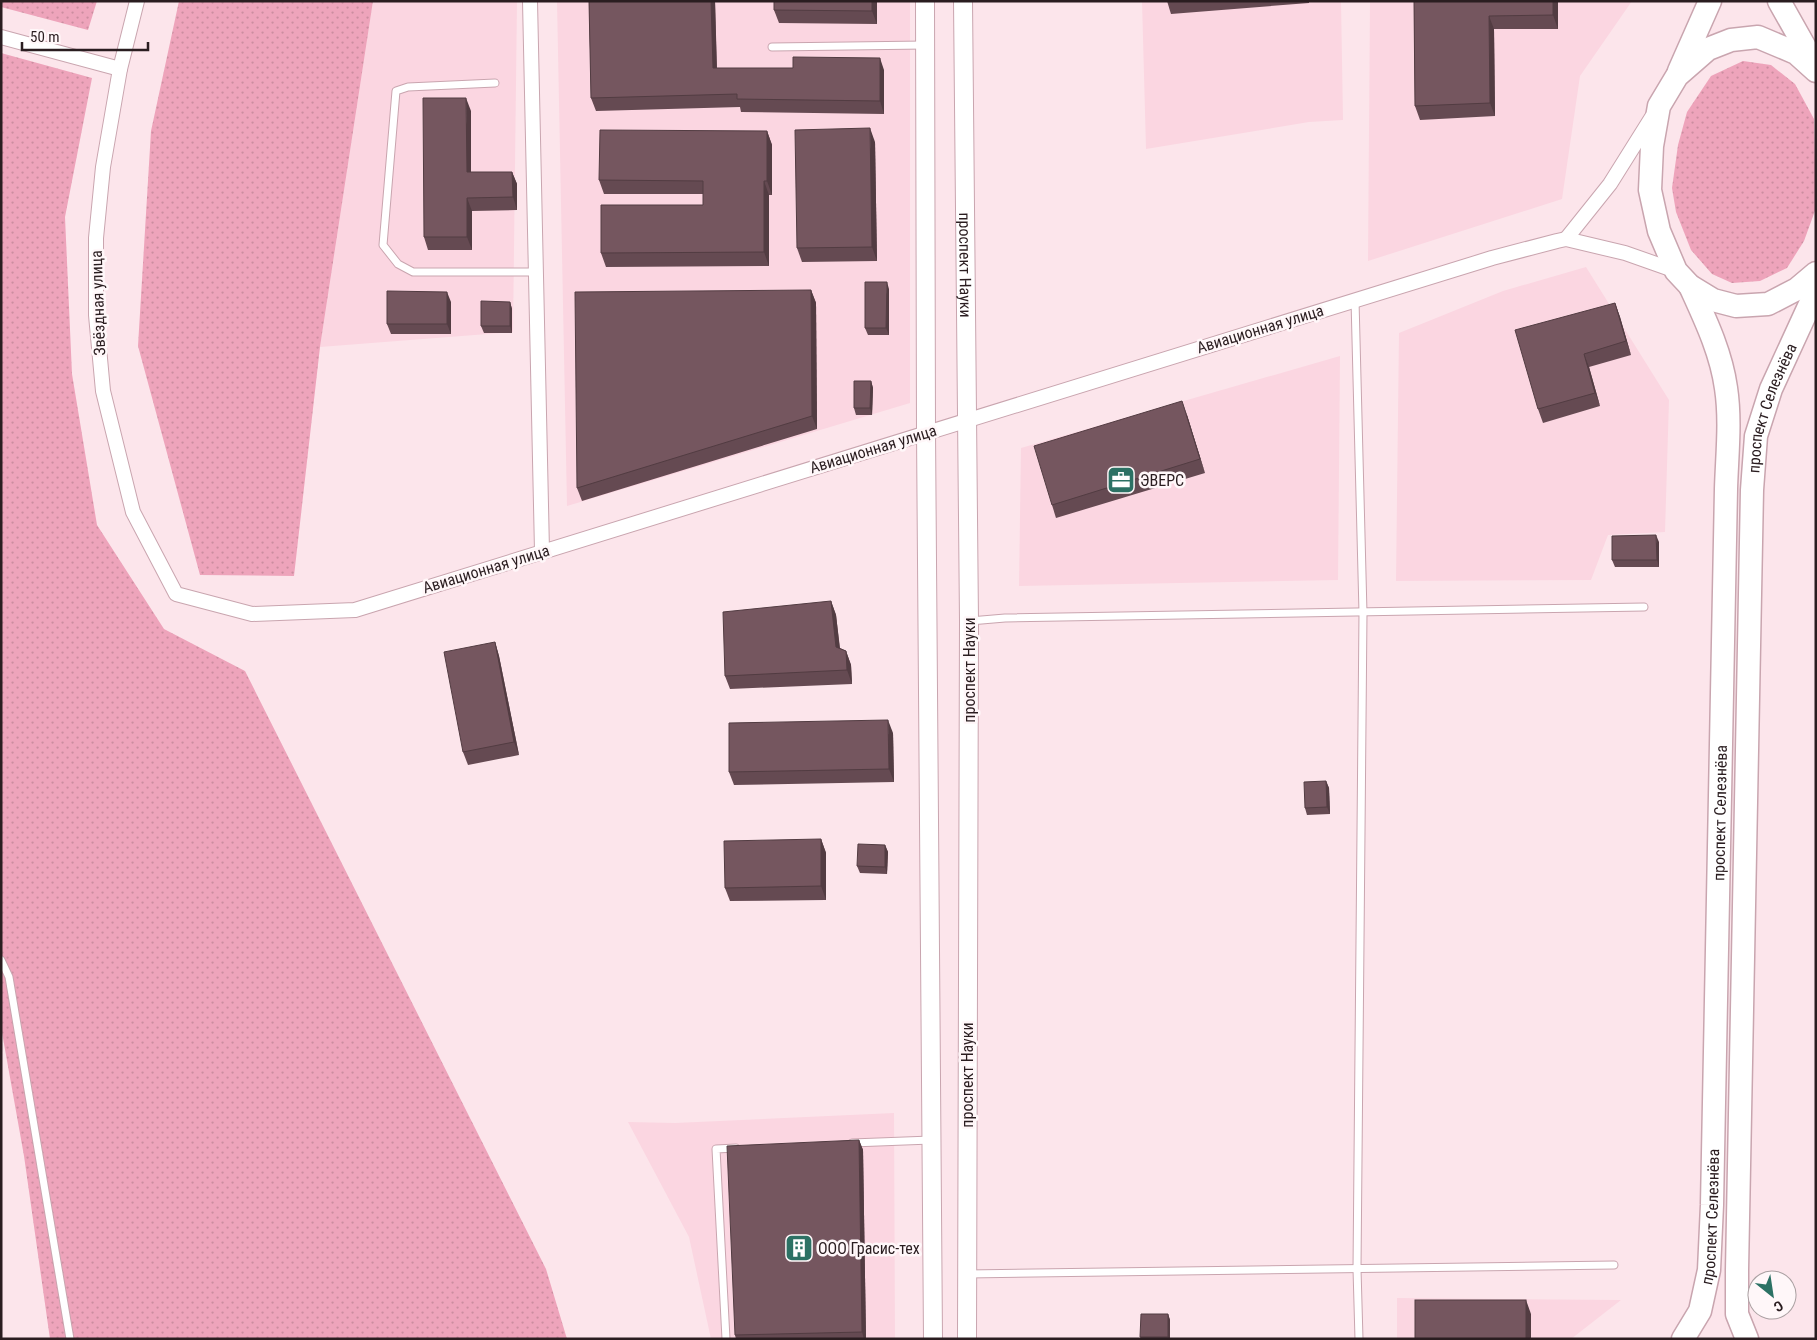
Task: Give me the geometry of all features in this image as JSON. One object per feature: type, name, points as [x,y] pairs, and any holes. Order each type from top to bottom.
[{"type":"main road","points":[[1659,106],[1677,76],[1710,1]]},
{"type":"main road","points":[[1779,1],[1816,66]]},
{"type":"main road","points":[[1677,76],[1708,50],[1731,40],[1758,37],[1796,53],[1816,71]]},
{"type":"main road","name":"проспект Селезнёва","points":[[1659,106],[1652,146],[1650,190],[1659,232],[1713,336],[1726,388],[1729,434],[1726,488],[1710,1251],[1709,1270],[1700,1311],[1683,1339]]},
{"type":"main road","points":[[1683,279],[1713,300],[1736,306],[1768,304],[1797,289],[1816,273]]},
{"type":"main road","name":"проспект Селезнёва","points":[[1747,1339],[1737,1314],[1737,1270],[1752,490],[1756,436],[1770,389],[1816,291]]},
{"type":"street","name":"Звёздная улица","points":[[137,1],[120,69],[103,166],[96,238],[96,314],[103,391],[133,512],[176,594]]},
{"type":"street","points":[[530,1],[542,551]]},
{"type":"street","points":[[925,1],[926,432],[933,1339]]},
{"type":"street","name":"проспект Науки","points":[[963,1],[969,622],[966,1339]]},
{"type":"street","points":[[1,37],[120,69]]},
{"type":"street","points":[[1659,106],[1610,184],[1566,239],[1624,253],[1683,279]]},
{"type":"street","name":"Авиационная улица","points":[[176,594],[252,614],[355,610],[1492,258],[1566,239]]},
{"type":"lane","points":[[772,47],[925,45]]},
{"type":"lane","points":[[495,83],[408,86],[396,91],[383,244],[398,264],[414,272],[536,272]]},
{"type":"lane","points":[[1355,300],[1363,613],[1357,1269],[1359,1339]]},
{"type":"lane","points":[[969,622],[1005,618],[1644,607]]},
{"type":"lane","points":[[1,960],[8,977],[70,1339]]},
{"type":"lane","points":[[843,1143],[931,1140]]},
{"type":"lane","points":[[726,1339],[716,1149],[745,1148]]},
{"type":"lane","points":[[966,1274],[1614,1265]]},
{"type":"shaded area","points":[[1,1],[97,1],[88,30],[1,7]]},
{"type":"shaded area","points":[[179,1],[373,1],[320,347],[294,576],[200,575],[138,346],[151,131]]},
{"type":"shaded area","points":[[373,1],[517,1],[513,332],[320,347]]},
{"type":"shaded area","points":[[557,1],[910,1],[910,403],[567,506]]},
{"type":"shaded area","points":[[1142,1],[1341,1],[1343,120],[1309,122],[1146,149]]},
{"type":"shaded area","points":[[1370,1],[1632,1],[1580,76],[1562,199],[1368,261]]},
{"type":"shaded area","points":[[1,53],[92,78],[65,217],[72,374],[97,525],[164,629],[245,671],[546,1269],[567,1339],[50,1339],[24,1156],[1,1027]]},
{"type":"shaded area","points":[[1743,61],[1771,65],[1795,84],[1814,119],[1816,208],[1804,241],[1787,268],[1760,281],[1732,283],[1712,274],[1691,250],[1676,212],[1672,188],[1678,145],[1687,112],[1711,76]]},
{"type":"shaded area","points":[[1586,267],[1669,400],[1665,532],[1608,535],[1591,580],[1396,581],[1399,333],[1503,291]]},
{"type":"shaded area","points":[[1340,356],[1338,580],[1019,586],[1021,448]]},
{"type":"shaded area","name":"ООО Грасис-тех","points":[[894,1113],[895,1339],[711,1339],[689,1237],[628,1122],[675,1123]]},
{"type":"shaded area","points":[[1397,1298],[1621,1300],[1571,1339],[1397,1339]]},
{"type":"building","points":[[589,1],[711,1],[713,68],[793,68],[793,57],[880,58],[880,101],[737,99],[737,94],[591,98]]},
{"type":"building","points":[[774,1],[872,1],[872,11],[774,10]]},
{"type":"building","points":[[1414,1],[1553,1],[1553,15],[1489,16],[1490,103],[1415,106]]},
{"type":"building","points":[[423,98],[466,98],[467,172],[512,172],[513,197],[467,198],[467,237],[424,237]]},
{"type":"building","points":[[870,128],[872,247],[797,248],[795,130]]},
{"type":"building","points":[[600,130],[767,131],[767,181],[764,181],[764,252],[601,253],[601,205],[703,205],[703,181],[599,180]]},
{"type":"building","points":[[865,282],[887,282],[886,328],[865,328]]},
{"type":"building","points":[[811,290],[812,416],[577,488],[575,292]]},
{"type":"building","points":[[387,291],[447,292],[447,324],[387,324]]},
{"type":"building","points":[[481,301],[510,302],[510,326],[481,326]]},
{"type":"building","points":[[1615,303],[1626,341],[1584,354],[1595,393],[1538,409],[1515,330]]},
{"type":"building","points":[[854,381],[871,381],[870,408],[854,408]]},
{"type":"building","points":[[1182,401],[1200,459],[1052,505],[1034,446]]},
{"type":"building","points":[[1656,535],[1657,560],[1612,560],[1612,536]]},
{"type":"building","points":[[831,601],[836,647],[846,651],[847,670],[725,676],[723,612]]},
{"type":"building","points":[[495,642],[514,742],[463,752],[444,652]]},
{"type":"building","points":[[888,720],[889,769],[729,772],[729,723]]},
{"type":"building","points":[[1326,781],[1327,807],[1305,808],[1304,782]]},
{"type":"building","points":[[821,839],[821,886],[725,888],[724,841]]},
{"type":"building","points":[[858,844],[885,845],[885,867],[857,866]]},
{"type":"building","name":"ООО Грасис-тех","points":[[859,1140],[862,1332],[735,1335],[727,1146]]},
{"type":"building","points":[[1415,1300],[1526,1300],[1526,1339],[1415,1339]]},
{"type":"building","points":[[1141,1314],[1168,1314],[1168,1337],[1140,1337]]},
{"type":"place","name":"ЭВЕРС","points":[[1121,480]]},
{"type":"place","name":"ООО Грасис-тех","points":[[799,1248]]}]
